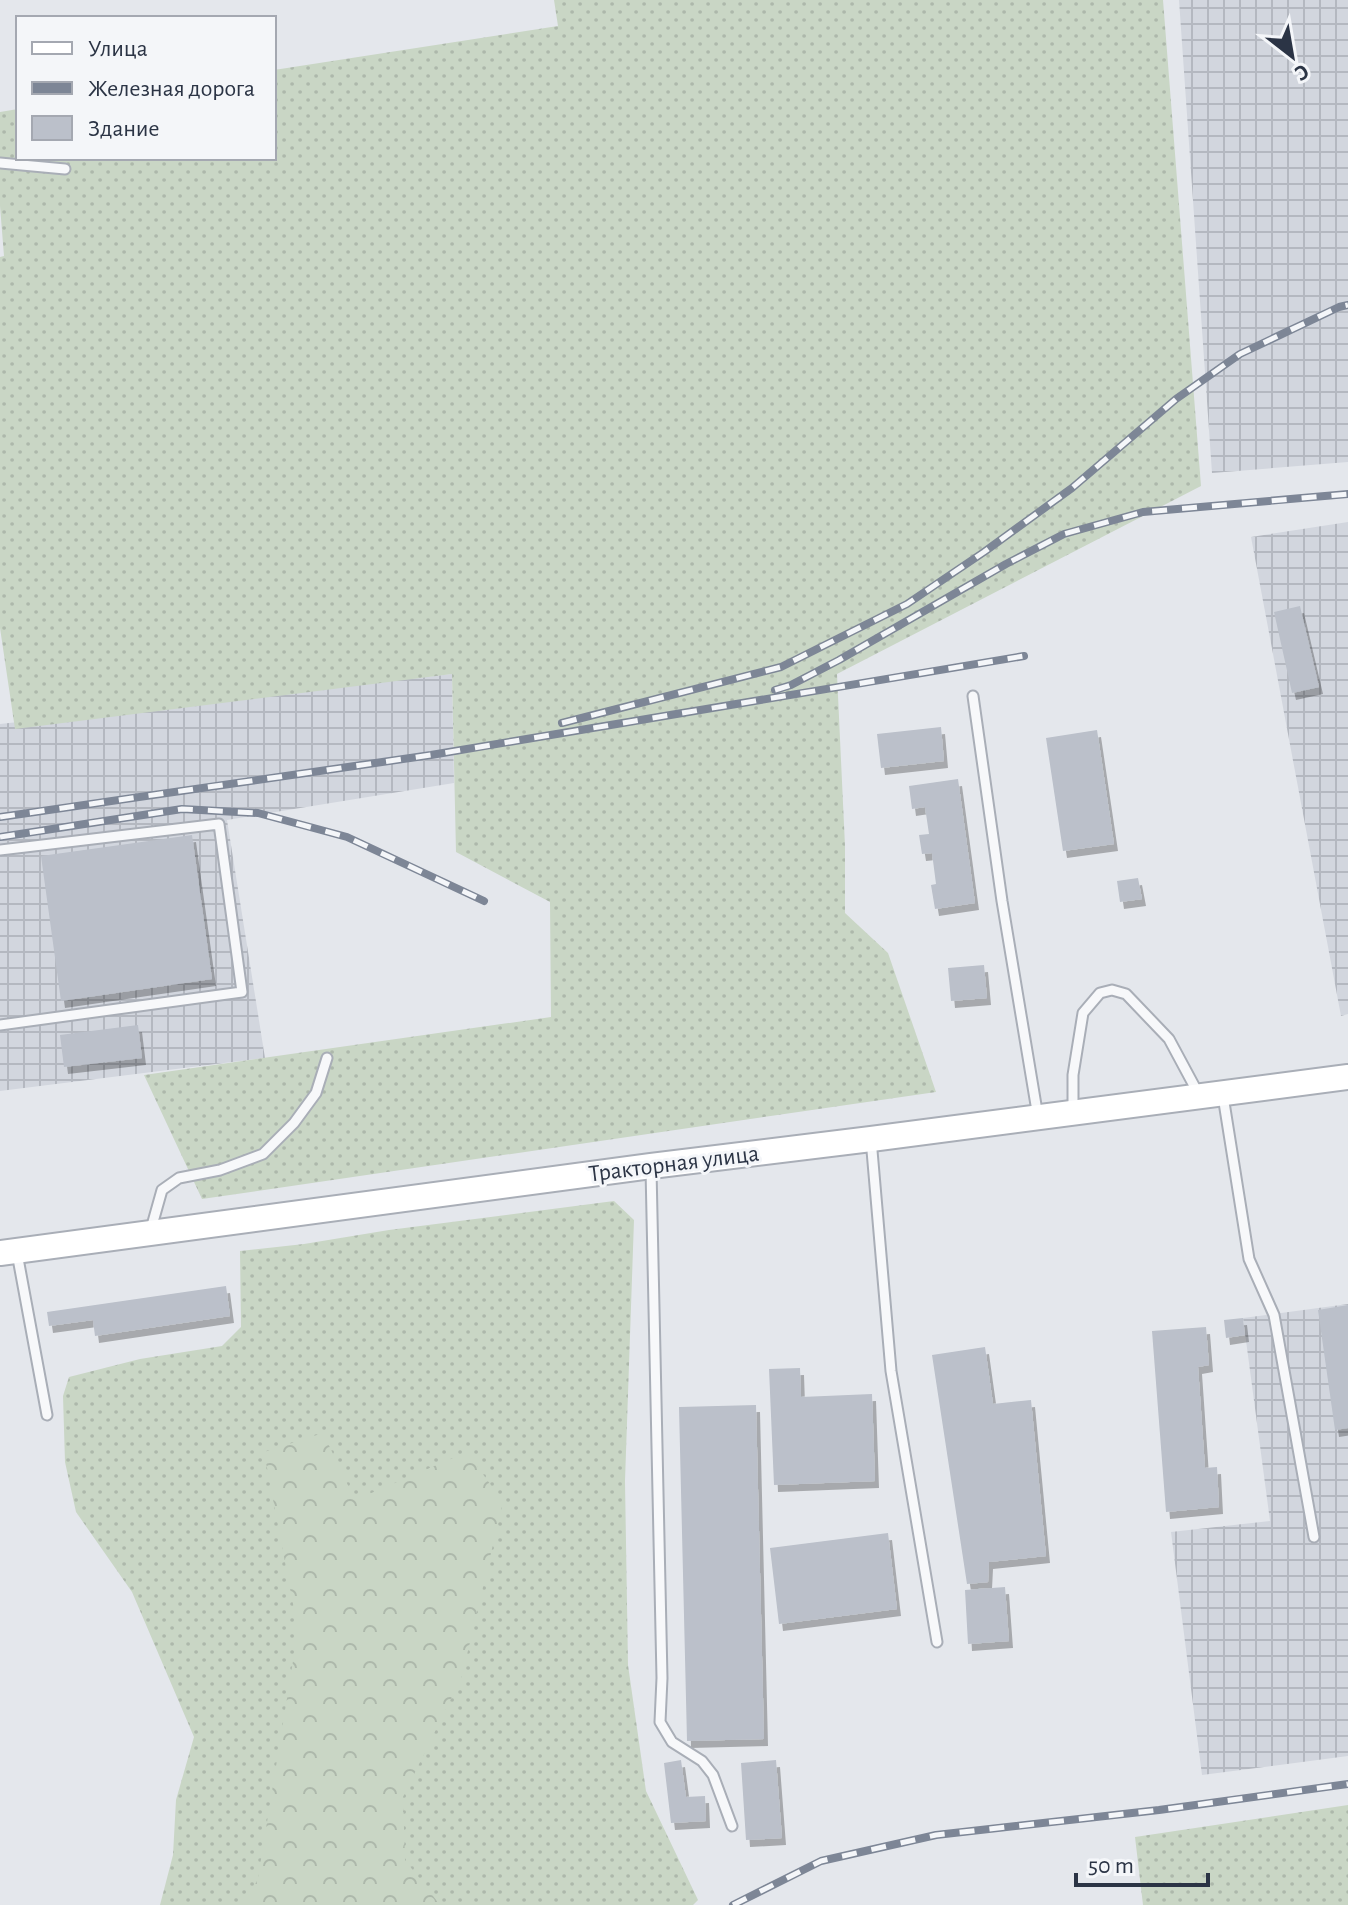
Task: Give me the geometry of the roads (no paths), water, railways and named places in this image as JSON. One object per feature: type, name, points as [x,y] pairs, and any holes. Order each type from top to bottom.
[{"type":"main road","name":"Тракторная улица","points":[[8,1252],[1348,1077]]},
{"type":"lane","points":[[0,163],[65,169]]},
{"type":"lane","points":[[973,696],[1002,901],[1038,1117]]},
{"type":"lane","points":[[0,850],[219,824],[242,992],[0,1025]]},
{"type":"lane","points":[[1073,1112],[1073,1075],[1083,1013],[1100,993],[1112,990],[1126,994],[1169,1039],[1211,1094],[1249,1259],[1274,1315],[1314,1537]]},
{"type":"lane","points":[[150,1233],[162,1190],[179,1178],[220,1170],[263,1154],[294,1123],[316,1093],[327,1058]]},
{"type":"lane","points":[[871,1139],[891,1371],[937,1642]]},
{"type":"lane","points":[[651,1166],[662,1663],[660,1722],[672,1742],[702,1761],[713,1775],[732,1826]]},
{"type":"lane","points":[[8,1252],[47,1415]]},
{"type":"railway","points":[[562,723],[781,667],[907,604],[1072,488],[1176,399],[1240,354],[1348,305]]},
{"type":"railway","points":[[775,690],[839,660],[1064,534],[1143,512],[1348,494]]},
{"type":"railway","points":[[0,817],[431,755],[1024,656]]},
{"type":"railway","points":[[0,837],[182,809],[258,813],[347,837],[484,901]]},
{"type":"railway","points":[[733,1905],[821,1861],[936,1835],[1159,1810],[1348,1784]]}]
